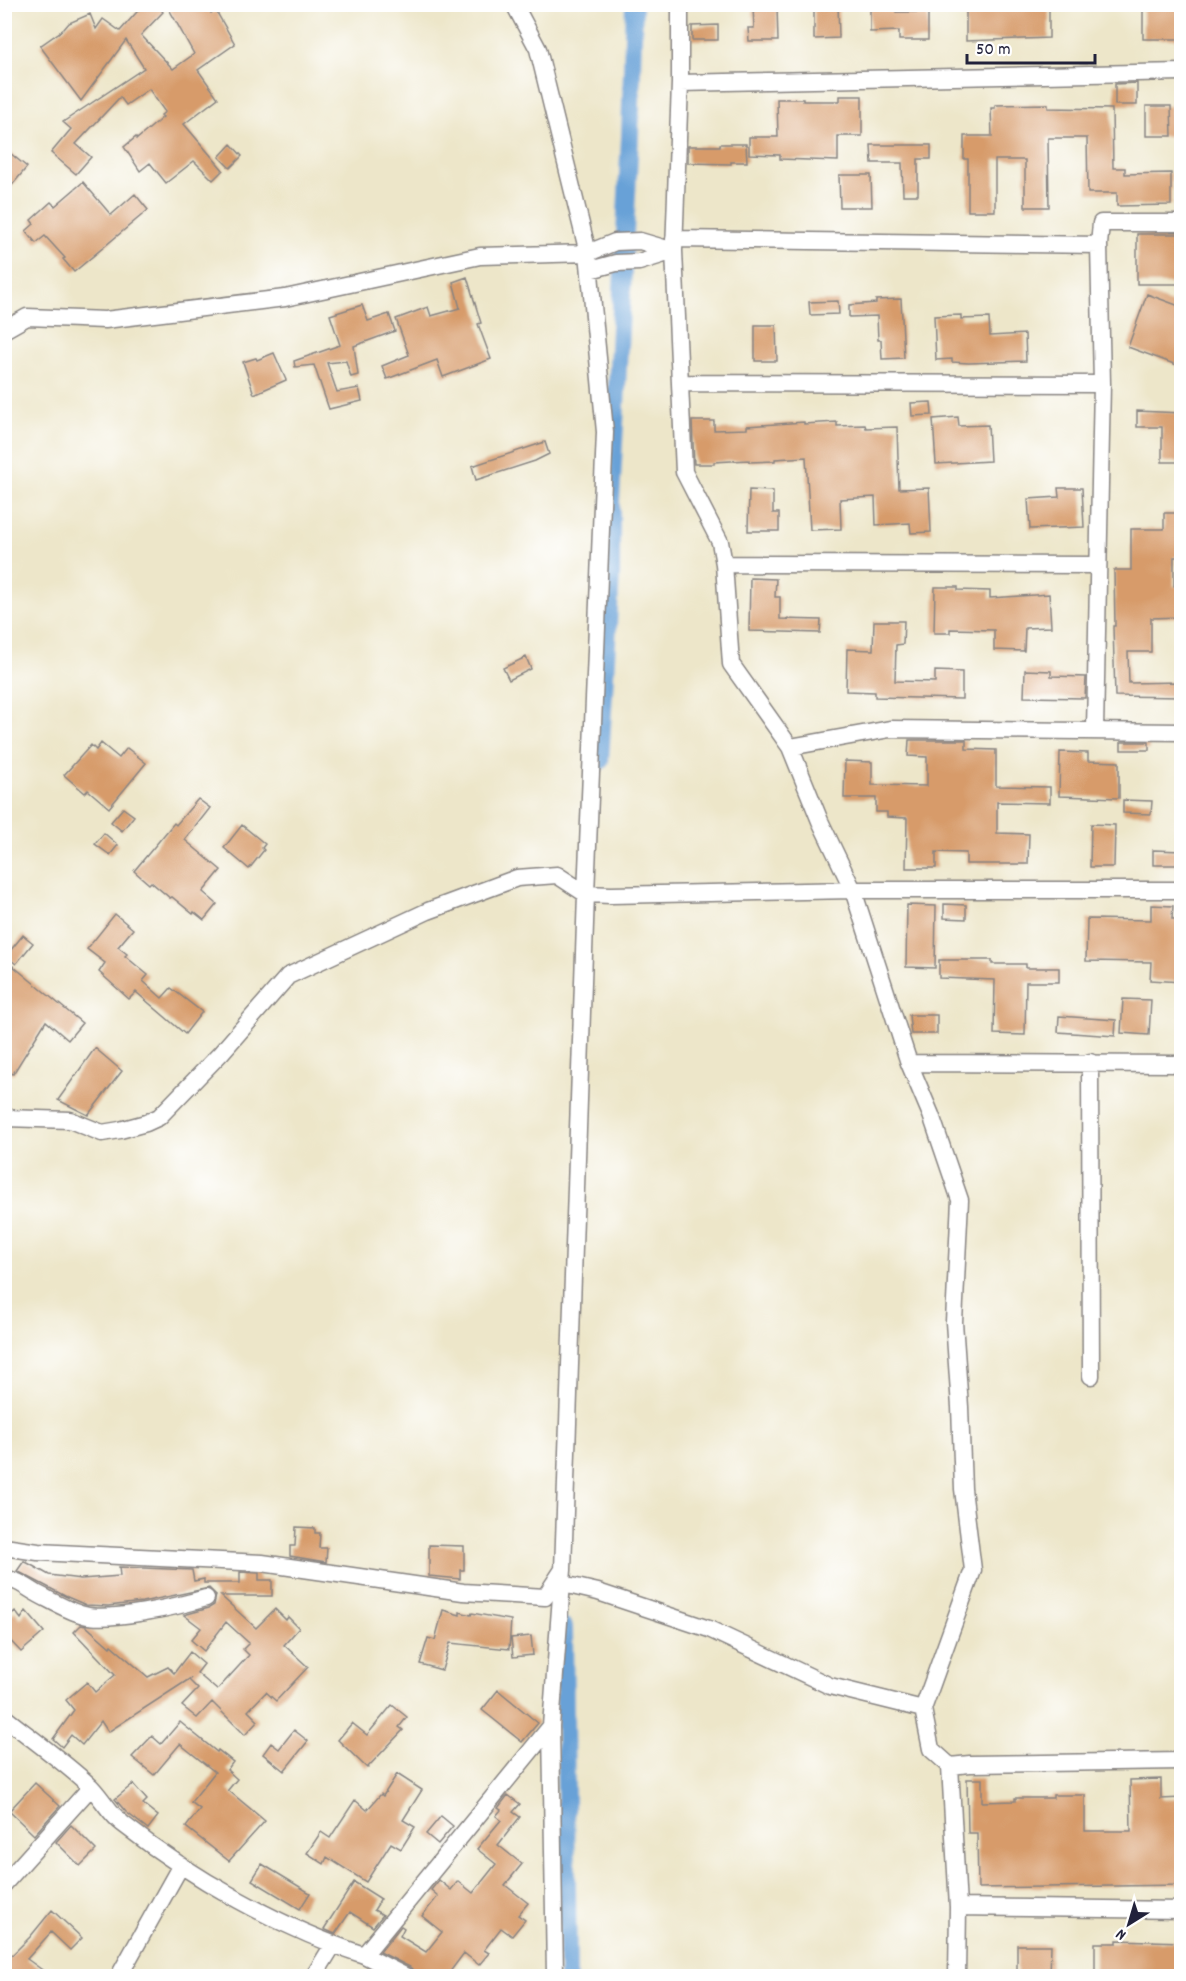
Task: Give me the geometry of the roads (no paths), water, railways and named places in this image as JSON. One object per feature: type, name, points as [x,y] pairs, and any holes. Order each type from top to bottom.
[{"type":"street","points":[[514,4],[538,49],[589,262],[605,432],[562,1570],[551,1726],[555,1977]]},
{"type":"street","points":[[680,4],[680,82],[674,245],[684,472],[720,542],[724,564],[731,664],[790,747],[820,821],[853,890],[909,1063],[931,1115],[960,1200],[954,1322],[963,1489],[973,1570],[922,1709],[931,1749],[950,1766],[958,1907],[957,1977]]},
{"type":"street","points":[[680,82],[1182,72]]},
{"type":"street","points":[[1095,730],[1102,384],[1099,245],[1101,223],[1182,223]]},
{"type":"street","points":[[589,262],[615,242],[640,241],[674,245],[1099,245]]},
{"type":"street","points":[[4,330],[27,318],[105,320],[285,298],[480,256],[589,262],[639,262],[674,245]]},
{"type":"street","points":[[680,383],[1102,384]]},
{"type":"street","points":[[724,564],[1098,565]]},
{"type":"street","points":[[790,747],[890,729],[1182,732]]},
{"type":"street","points":[[4,1118],[70,1120],[102,1132],[120,1130],[159,1117],[221,1053],[288,976],[428,912],[517,878],[557,875],[586,894],[611,895],[853,890],[1182,890]]},
{"type":"street","points":[[1090,1062],[1091,1376]]},
{"type":"street","points":[[909,1063],[1182,1064]]},
{"type":"street","points":[[4,1546],[38,1552],[262,1563],[463,1592],[544,1597],[562,1570]]},
{"type":"street","points":[[4,1579],[11,1579],[85,1616],[115,1616],[178,1607],[206,1598]]},
{"type":"street","points":[[572,1586],[598,1592],[709,1629],[830,1686],[922,1709]]},
{"type":"street","points":[[4,1717],[91,1787],[121,1822],[181,1865],[249,1905],[333,1945],[364,1955],[405,1977]]},
{"type":"street","points":[[364,1955],[551,1726]]},
{"type":"street","points":[[950,1766],[1182,1761]]},
{"type":"street","points":[[4,1884],[91,1787]]},
{"type":"street","points":[[119,1977],[181,1865]]},
{"type":"street","points":[[958,1907],[1182,1910]]},
{"type":"street","points":[[314,1977],[333,1945]]},
{"type":"waterway","points":[[600,761],[611,574],[611,501],[630,137],[634,4]]},
{"type":"waterway","points":[[564,1627],[568,1976]]}]
